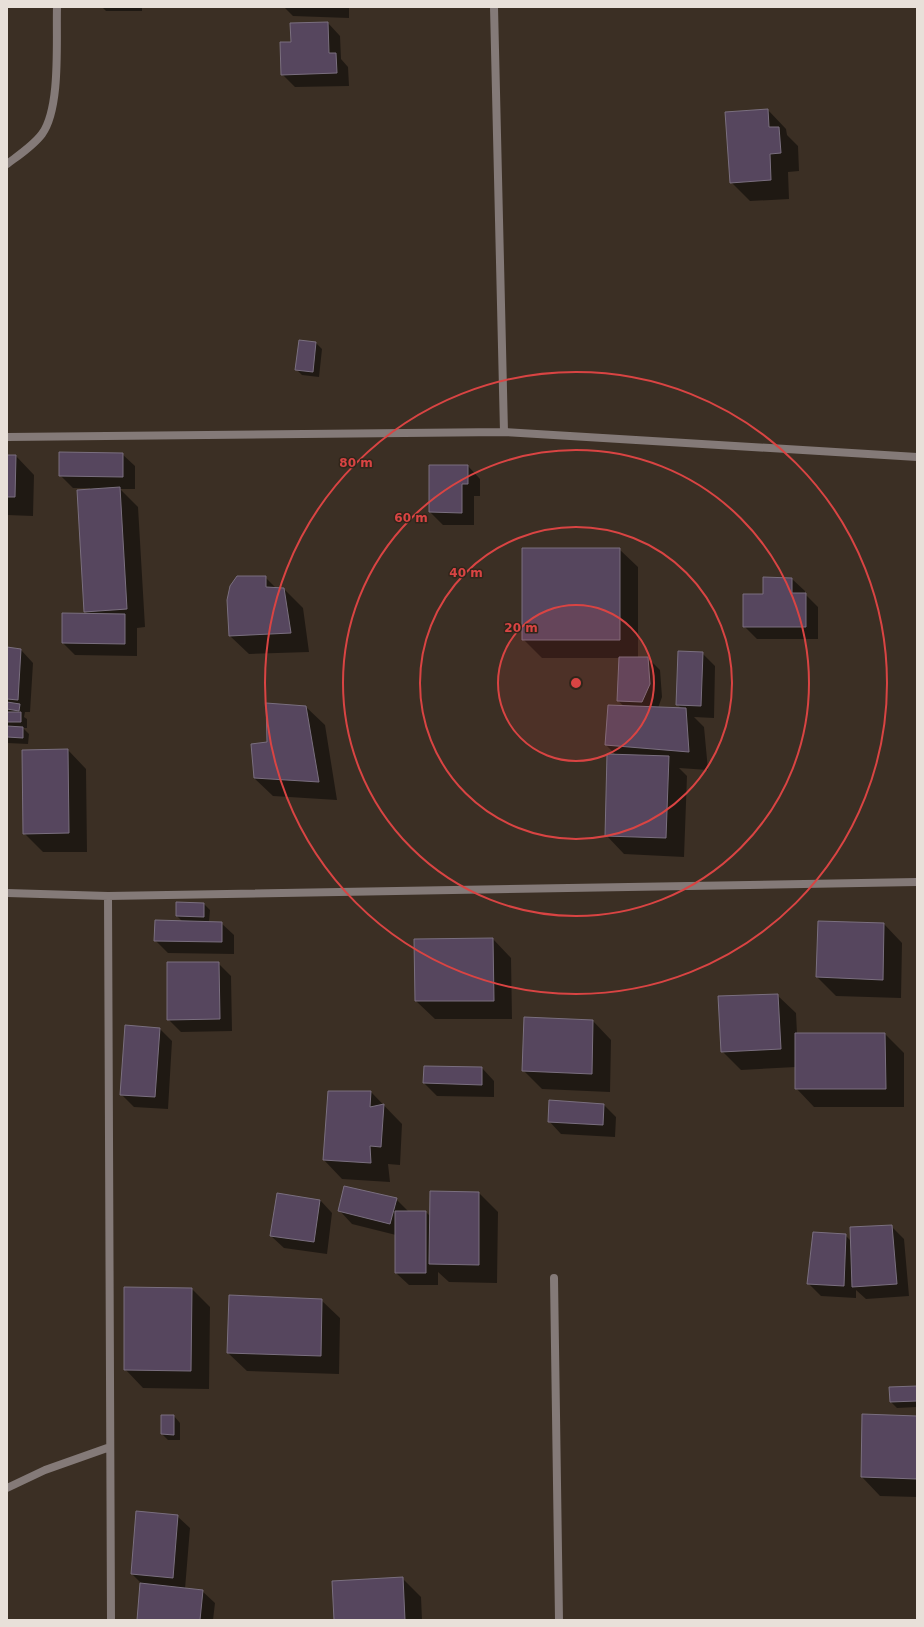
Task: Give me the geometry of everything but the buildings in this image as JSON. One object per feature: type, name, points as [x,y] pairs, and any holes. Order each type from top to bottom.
[{"type":"street","points":[[7,164],[22,153],[42,134],[51,116],[55,95],[57,7]]},
{"type":"street","points":[[494,7],[504,432]]},
{"type":"street","points":[[7,437],[504,432],[917,457]]},
{"type":"street","points":[[7,893],[108,896],[917,882]]},
{"type":"street","points":[[108,896],[111,1620]]},
{"type":"street","points":[[554,1278],[559,1620]]},
{"type":"street","points":[[7,1488],[45,1470],[110,1447]]}]
